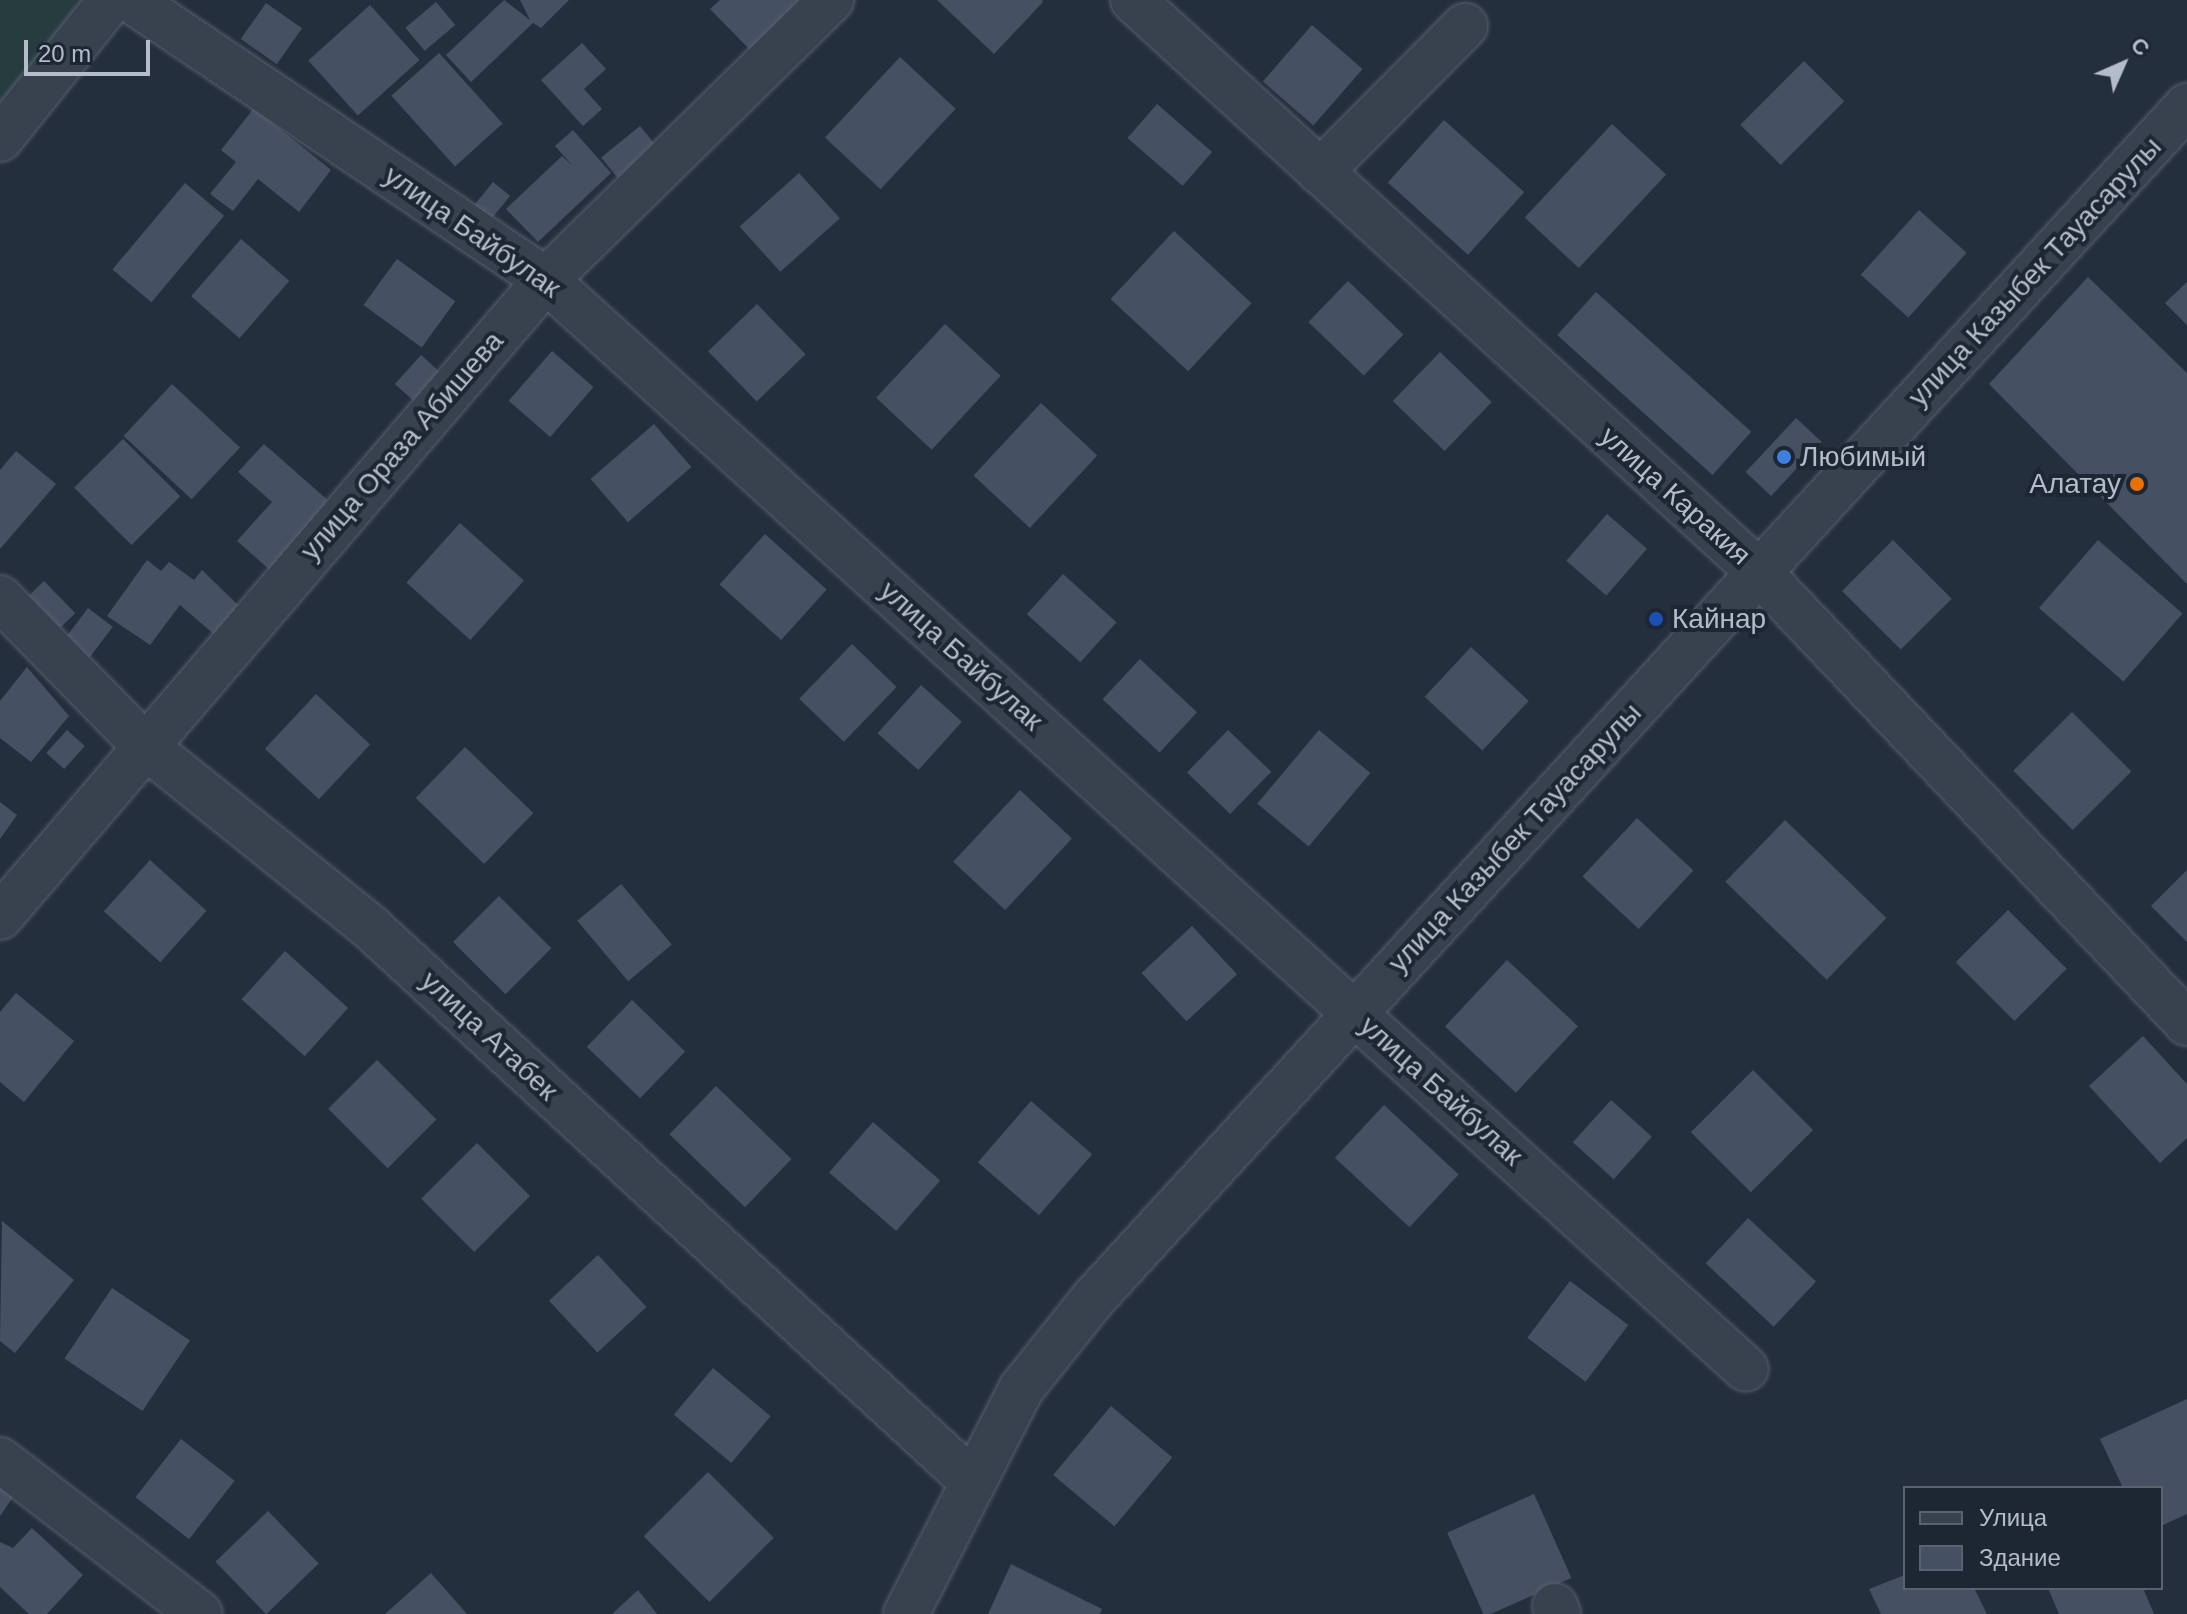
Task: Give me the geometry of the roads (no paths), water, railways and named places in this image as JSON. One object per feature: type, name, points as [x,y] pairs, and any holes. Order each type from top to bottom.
[{"type":"street","points":[[0,139],[111,0]]},
{"type":"street","name":"улица Байбулак","points":[[131,0],[546,280],[1746,1369]]},
{"type":"street","name":"улица Ораза Абишева","points":[[0,917],[546,280],[831,0]]},
{"type":"street","name":"улица Каракия","points":[[1133,0],[1759,572],[2187,1023]]},
{"type":"street","points":[[1320,172],[1465,26]]},
{"type":"street","name":"улица Казыбек Тауасарулы","points":[[906,1614],[1021,1389],[1093,1299],[1759,572],[2185,113]]},
{"type":"street","name":"улица Атабек","points":[[0,598],[145,746],[371,928],[972,1481]]},
{"type":"street","points":[[0,1460],[200,1614]]},
{"type":"place","name":"Любимый","points":[[1784,457]]},
{"type":"place","name":"Алатау","points":[[2137,484]]},
{"type":"place","name":"Кайнар","points":[[1656,619]]}]
